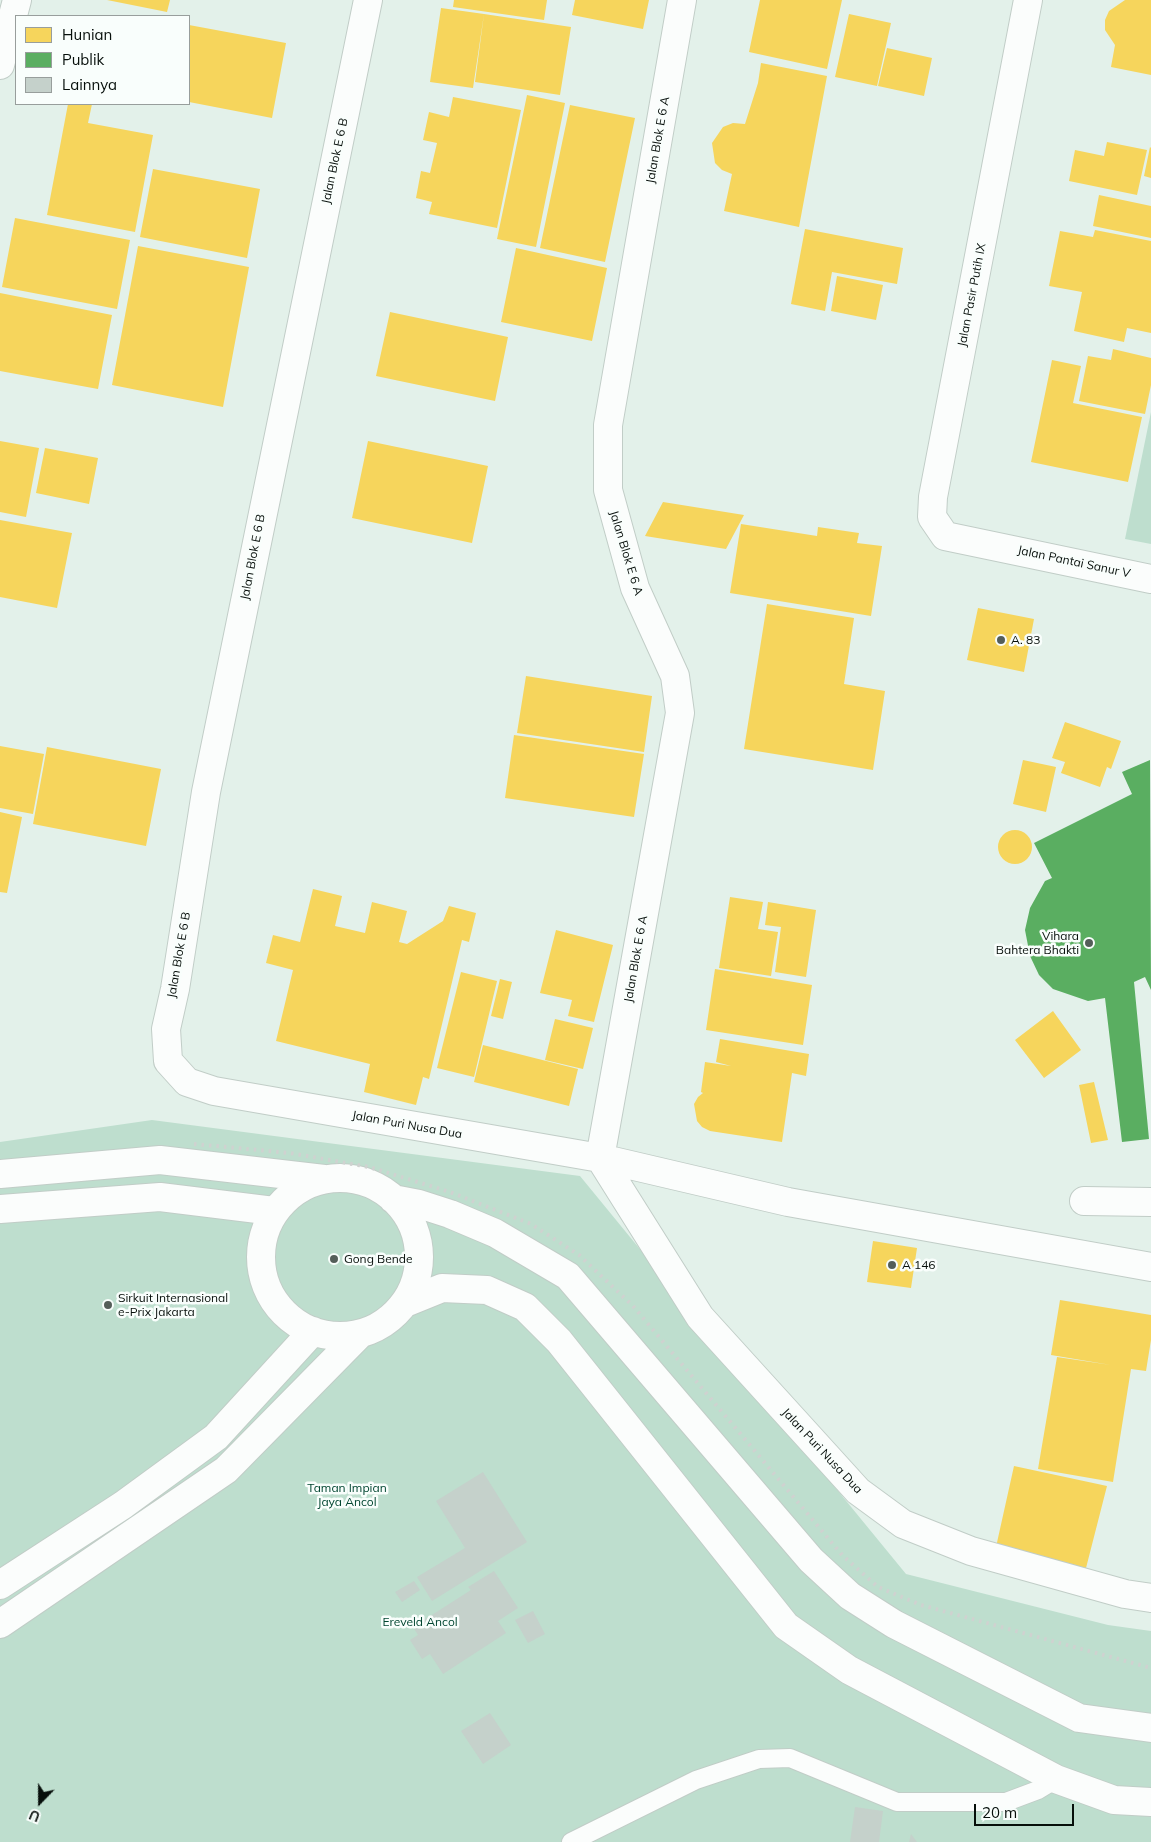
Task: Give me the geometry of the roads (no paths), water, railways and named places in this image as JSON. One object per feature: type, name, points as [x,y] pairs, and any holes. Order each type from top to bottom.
[{"type":"street","points":[[0,64],[17,0]]},
{"type":"street","name":"Jalan Blok E 6 B","points":[[214,1091],[188,1082],[168,1061],[166,1029],[206,792],[301,316],[368,0]]},
{"type":"street","name":"Jalan Blok E 6 A","points":[[600,1158],[680,713],[675,676],[635,588],[608,490],[608,425],[682,0]]},
{"type":"street","name":"Jalan Pasir Putih IX","points":[[996,545],[945,536],[932,517],[933,497],[1028,0]]},
{"type":"street","name":"Jalan Pantai Sanur V","points":[[996,545],[1151,578]]},
{"type":"street","name":"Jalan Puri Nusa Dua","points":[[214,1091],[600,1158],[788,1202],[1151,1267]]},
{"type":"street","name":"Jalan Puri Nusa Dua","points":[[600,1158],[700,1317],[858,1491],[903,1524],[970,1551],[1125,1594],[1151,1598]]},
{"type":"street","points":[[0,1174],[160,1160],[324,1178],[349,1178],[372,1185],[393,1198],[450,1214],[495,1233],[536,1255],[568,1276],[812,1560],[850,1596],[894,1624],[1079,1718],[1151,1728]]},
{"type":"street","points":[[324,1178],[292,1193],[274,1212],[262,1236],[261,1272],[275,1305],[298,1325],[313,1331],[359,1335]]},
{"type":"street","points":[[0,1209],[160,1197],[274,1212]]},
{"type":"street","points":[[0,1624],[226,1470],[359,1335],[385,1323],[405,1303],[417,1277],[419,1249],[408,1215],[393,1198]]},
{"type":"street","points":[[1084,1201],[1151,1202]]},
{"type":"street","points":[[405,1303],[442,1288],[487,1290],[525,1307],[559,1341],[786,1626],[850,1670],[1056,1779],[1114,1800],[1151,1802]]},
{"type":"street","points":[[0,1585],[123,1505],[216,1437],[313,1331]]},
{"type":"lane","points":[[571,1842],[696,1780],[759,1759],[790,1758],[897,1802],[1006,1802],[1038,1790],[1056,1779]]},
{"type":"railway","points":[[194,1144],[290,1153],[369,1167],[450,1192],[531,1224],[579,1255],[633,1306],[843,1556],[878,1587],[921,1605],[1151,1668]]},
{"type":"place","name":"A. 83","points":[[1001,640]]},
{"type":"place","name":"Vihara Bahtera Bhakti","points":[[1089,943]]},
{"type":"place","name":"Gong Bende","points":[[334,1259]]},
{"type":"place","name":"A 146","points":[[892,1265]]},
{"type":"place","name":"Sirkuit Internasional e-Prix Jakarta","points":[[108,1305]]},
{"type":"park label","name":"Taman Impian Jaya Ancol","points":[[347,1495]]},
{"type":"park label","name":"Ereveld Ancol","points":[[420,1622]]}]
